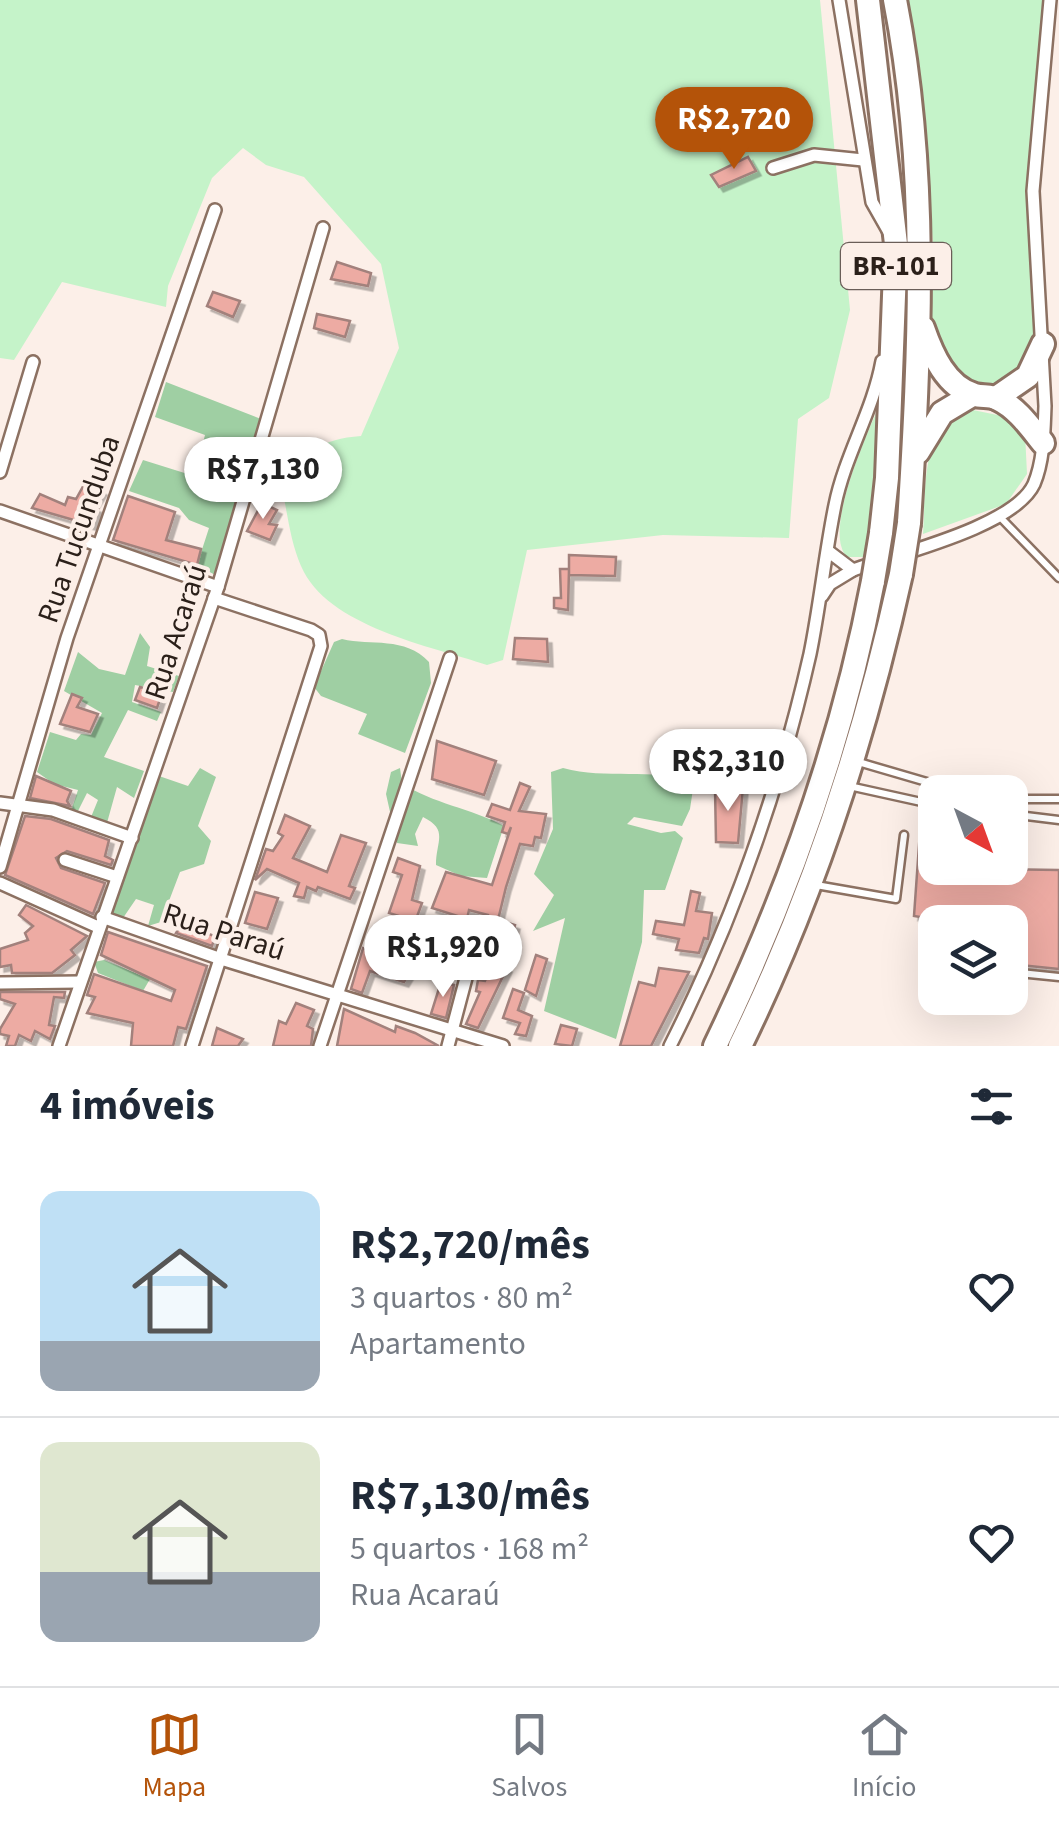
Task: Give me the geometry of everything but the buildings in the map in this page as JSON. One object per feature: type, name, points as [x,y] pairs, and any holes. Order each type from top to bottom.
[{"type":"highway","name":"BR-101","points":[[715,1046],[783,894],[824,782],[855,672],[863,576],[881,533],[896,244],[868,0]]},
{"type":"highway","name":"BR-101","points":[[741,1046],[810,884],[846,785],[902,574],[914,459],[920,320],[918,191],[894,0]]},
{"type":"highway","points":[[920,320],[942,370],[1022,417],[1043,442]]},
{"type":"highway","points":[[914,459],[942,413],[1028,376],[1044,344]]},
{"type":"street","points":[[839,0],[872,202],[896,244]]},
{"type":"street","points":[[819,599],[830,584],[863,576],[1000,516],[1020,503],[1034,484],[1043,442],[1044,344],[1033,172],[1050,0]]},
{"type":"street","points":[[773,168],[814,156],[863,160]]},
{"type":"street","name":"Rua Tucunduba","points":[[0,867],[21,806],[67,638],[215,210]]},
{"type":"street","name":"Rua Acaraú","points":[[59,1046],[216,592],[323,228]]},
{"type":"street","points":[[670,1046],[718,946],[761,834],[807,664],[836,501],[870,414],[894,296]]},
{"type":"street","points":[[0,472],[32,362]]},
{"type":"street","points":[[0,512],[99,546],[319,635],[321,646],[192,1046]]},
{"type":"street","points":[[828,551],[863,576]]},
{"type":"street","points":[[320,1046],[450,658]]},
{"type":"street","points":[[0,803],[66,814],[132,838]]},
{"type":"street","points":[[64,860],[117,878]]},
{"type":"street","name":"Rua Paraú","points":[[0,884],[100,922],[504,1046]]},
{"type":"street","points":[[448,1046],[478,929]]},
{"type":"street","points":[[0,983],[79,982]]},
{"type":"lane","points":[[1000,516],[1017,539],[1059,578]]},
{"type":"lane","points":[[854,760],[918,779]]},
{"type":"lane","points":[[846,785],[918,801]]},
{"type":"lane","points":[[1028,798],[1059,799]]},
{"type":"lane","points":[[1028,816],[1059,820]]},
{"type":"lane","points":[[810,884],[896,898],[904,835]]},
{"type":"lane","points":[[1028,974],[1059,977]]},
{"type":"green space","points":[[0,0],[820,0],[850,310],[829,398],[798,419],[789,538],[663,535],[527,550],[503,660],[487,665],[383,631],[333,605],[314,587],[301,566],[281,483],[315,449],[335,440],[361,436],[399,348],[381,264],[304,177],[266,165],[243,148],[212,178],[168,286],[166,307],[62,282],[14,360],[0,358]]},
{"type":"green space","points":[[904,0],[1056,0],[1030,161],[1044,280],[1039,348],[1005,386],[986,389],[965,384],[941,360],[931,330],[933,243],[923,132]]},
{"type":"green space","points":[[166,382],[261,419],[217,576],[197,565],[209,528],[189,520],[179,508],[129,491],[143,460],[210,481],[217,466],[199,458],[205,435],[155,417]]},
{"type":"green space","points":[[886,392],[871,557],[847,557],[841,544],[844,502],[860,451]]},
{"type":"green space","points":[[968,409],[1012,418],[1025,433],[1027,474],[1006,504],[923,534],[933,443],[952,416]]},
{"type":"green space","points":[[140,633],[150,647],[147,666],[179,676],[173,692],[135,685],[132,702],[161,712],[157,721],[128,710],[104,757],[144,771],[134,798],[117,787],[105,830],[89,822],[98,800],[87,793],[77,813],[71,811],[78,790],[54,784],[37,772],[50,732],[76,740],[81,734],[91,735],[102,713],[64,691],[78,652],[99,669],[125,675]]},
{"type":"green space","points":[[342,639],[399,645],[429,662],[431,683],[405,753],[358,734],[367,714],[321,696],[314,687],[334,642]]},
{"type":"green space","points":[[200,768],[216,777],[198,826],[211,841],[204,864],[180,872],[161,922],[148,926],[154,905],[136,899],[123,918],[111,912],[150,785],[159,776],[188,786]]},
{"type":"green space","points":[[400,768],[402,783],[414,790],[504,826],[487,878],[461,876],[436,865],[439,832],[423,817],[415,834],[418,846],[397,843],[386,794],[391,772]]},
{"type":"green space","points":[[563,768],[661,775],[694,782],[690,809],[682,826],[634,817],[627,824],[661,833],[675,831],[683,838],[665,890],[644,890],[642,942],[616,1039],[544,1011],[565,918],[533,931],[554,895],[534,874],[553,829],[551,772]]},
{"type":"green space","points":[[104,960],[150,979],[143,991],[98,973],[94,962]]}]
